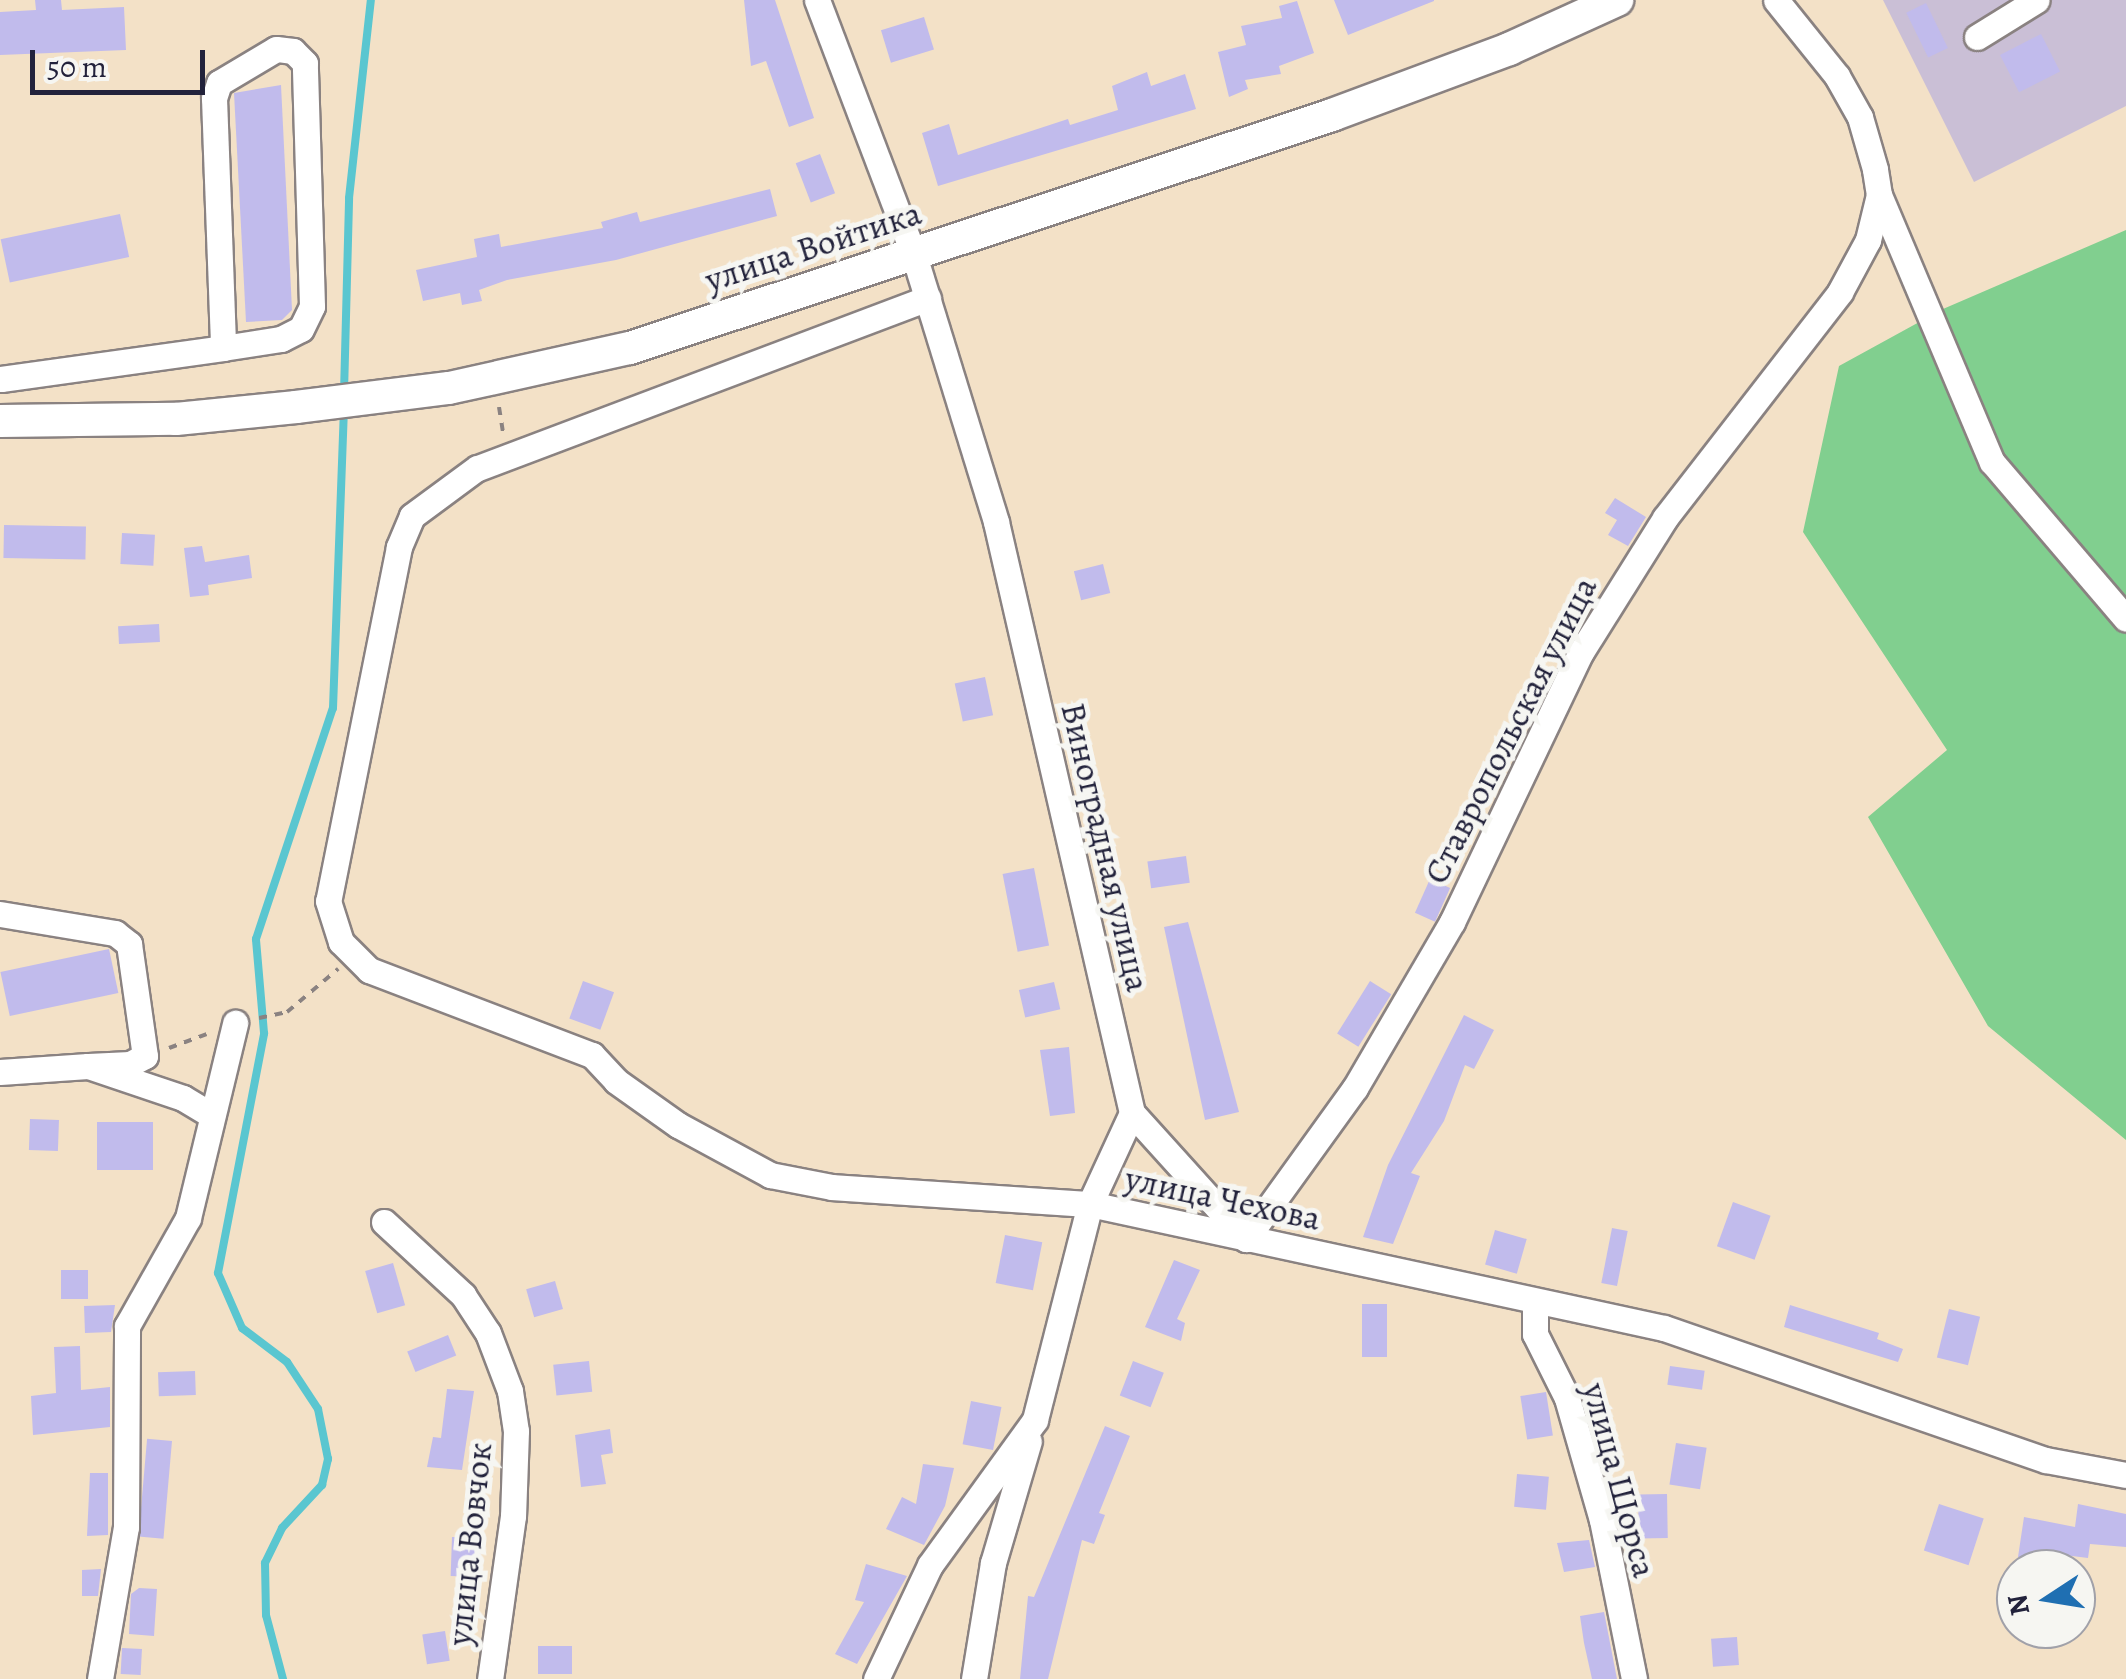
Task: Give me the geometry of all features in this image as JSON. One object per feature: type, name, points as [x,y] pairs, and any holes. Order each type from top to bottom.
[{"type":"main road","name":"улица Войтика","points":[[0,421],[176,419],[296,407],[449,388],[630,348],[1388,95],[1565,12],[1617,0]]},
{"type":"street","name":"Виноградная улица","points":[[817,0],[914,255],[996,522],[1132,1113]]},
{"type":"street","name":"Ставропольская улица","points":[[1246,1239],[1355,1088],[1452,922],[1581,652],[1665,518],[1840,292],[1868,240],[1879,195],[1860,117],[1837,76],[1776,0]]},
{"type":"street","points":[[1977,37],[2038,0]]},
{"type":"street","points":[[0,379],[223,348],[281,339],[302,328],[312,306],[305,64],[293,52],[276,50],[219,84],[214,98],[223,348]]},
{"type":"street","points":[[1879,195],[1992,462],[2126,618]]},
{"type":"street","points":[[347,949],[328,901],[399,547],[412,516],[435,493],[508,457],[928,298]]},
{"type":"street","points":[[0,914],[115,932],[129,944],[145,1056],[130,1064],[0,1072]]},
{"type":"street","name":"улица Чехова","points":[[347,949],[369,970],[592,1055],[616,1081],[678,1124],[770,1174],[832,1187],[1090,1204],[1664,1328],[2046,1460],[2126,1475]]},
{"type":"street","points":[[100,1679],[126,1527],[128,1326],[188,1218],[235,1023]]},
{"type":"street","points":[[88,1066],[183,1098],[211,1115]]},
{"type":"street","points":[[974,1679],[993,1563],[1035,1420],[1090,1204],[1132,1113],[1246,1239]]},
{"type":"street","name":"улица Вовчок","points":[[384,1222],[463,1295],[488,1333],[510,1391],[516,1431],[514,1516],[490,1679]]},
{"type":"street","name":"улица Щорса","points":[[1535,1302],[1536,1334],[1567,1398],[1602,1520],[1634,1679]]},
{"type":"street","points":[[876,1679],[930,1566],[1035,1420]]},
{"type":"path","points":[[494,380],[508,457]]},
{"type":"path","points":[[145,1056],[235,1023],[287,1012],[347,949]]},
{"type":"shaded area","points":[[1883,0],[2126,0],[2126,106],[1974,182]]},
{"type":"green space","points":[[2126,230],[2126,1140],[1988,1026],[1868,817],[1947,750],[1803,532],[1839,366],[1943,309]]},
{"type":"building","points":[[35,0],[61,0],[62,10],[124,7],[126,50],[0,55],[0,12],[36,10]]},
{"type":"building","points":[[744,0],[775,0],[814,118],[789,127],[766,61],[751,66]]},
{"type":"building","points":[[1334,0],[1434,0],[1434,1],[1348,35]]},
{"type":"building","points":[[1297,1],[1314,53],[1279,66],[1281,74],[1245,80],[1248,89],[1229,97],[1218,52],[1246,45],[1241,26],[1282,18],[1279,6]]},
{"type":"building","points":[[1926,3],[1948,48],[1928,58],[1906,13]]},
{"type":"building","points":[[924,17],[934,50],[891,63],[881,30]]},
{"type":"building","points":[[2041,34],[2060,71],[2019,92],[2000,55]]},
{"type":"building","points":[[1147,72],[1151,86],[1185,74],[1196,109],[938,186],[922,133],[949,124],[958,155],[1068,119],[1070,125],[1118,110],[1112,86]]},
{"type":"building","points":[[281,85],[292,310],[282,320],[246,322],[234,93]]},
{"type":"building","points":[[820,154],[835,193],[811,203],[796,163]]},
{"type":"building","points":[[770,189],[777,216],[616,260],[507,280],[479,290],[482,301],[462,305],[460,293],[423,301],[416,270],[477,257],[474,239],[499,234],[501,247],[603,228],[601,222],[637,212],[640,222]]},
{"type":"building","points":[[120,214],[129,257],[10,282],[1,239]]},
{"type":"building","points":[[1615,498],[1646,517],[1628,546],[1608,535],[1617,520],[1605,513]]},
{"type":"building","points":[[4,525],[86,526],[85,559],[3,558]]},
{"type":"building","points":[[122,533],[155,535],[153,566],[120,564]]},
{"type":"building","points":[[202,546],[205,562],[249,555],[252,578],[208,585],[209,595],[190,597],[184,548]]},
{"type":"building","points":[[1103,564],[1110,593],[1081,600],[1074,571]]},
{"type":"building","points":[[159,624],[160,642],[119,644],[118,626]]},
{"type":"building","points":[[985,677],[993,715],[963,722],[955,683]]},
{"type":"building","points":[[1186,856],[1190,883],[1151,888],[1147,861]]},
{"type":"building","points":[[1034,868],[1049,946],[1018,952],[1003,874]]},
{"type":"building","points":[[1430,879],[1450,888],[1435,922],[1415,913]]},
{"type":"building","points":[[1188,922],[1239,1112],[1205,1120],[1164,927]]},
{"type":"building","points":[[109,949],[118,993],[10,1016],[0,972]]},
{"type":"building","points":[[583,981],[614,992],[600,1030],[569,1019]]},
{"type":"building","points":[[1370,981],[1391,994],[1358,1047],[1337,1034]]},
{"type":"building","points":[[1054,982],[1060,1009],[1025,1017],[1019,990]]},
{"type":"building","points":[[1464,1015],[1494,1030],[1474,1069],[1465,1065],[1444,1121],[1411,1173],[1420,1176],[1393,1244],[1363,1237],[1388,1165]]},
{"type":"building","points":[[1069,1047],[1075,1113],[1050,1116],[1040,1050]]},
{"type":"building","points":[[30,1119],[59,1120],[58,1151],[29,1150]]},
{"type":"building","points":[[97,1122],[153,1122],[153,1170],[97,1170]]},
{"type":"building","points":[[1733,1202],[1771,1216],[1755,1260],[1717,1246]]},
{"type":"building","points":[[1612,1228],[1628,1231],[1617,1286],[1601,1283]]},
{"type":"building","points":[[1495,1230],[1527,1239],[1517,1274],[1485,1265]]},
{"type":"building","points":[[1005,1235],[1042,1242],[1033,1290],[996,1283]]},
{"type":"building","points":[[1174,1260],[1200,1270],[1177,1319],[1185,1323],[1181,1341],[1145,1327]]},
{"type":"building","points":[[393,1263],[405,1305],[377,1313],[365,1271]]},
{"type":"building","points":[[61,1270],[88,1270],[88,1299],[61,1299]]},
{"type":"building","points":[[555,1281],[563,1309],[534,1317],[526,1289]]},
{"type":"building","points":[[1362,1304],[1387,1304],[1387,1357],[1362,1357]]},
{"type":"building","points":[[115,1305],[111,1332],[85,1333],[84,1306]]},
{"type":"building","points":[[1790,1305],[1879,1333],[1877,1339],[1903,1349],[1898,1362],[1784,1327]]},
{"type":"building","points":[[1949,1309],[1980,1317],[1968,1365],[1937,1358]]},
{"type":"building","points":[[448,1335],[456,1355],[415,1372],[407,1351]]},
{"type":"building","points":[[80,1346],[81,1390],[110,1387],[110,1427],[33,1435],[31,1396],[56,1393],[54,1347]]},
{"type":"building","points":[[589,1361],[592,1392],[556,1396],[553,1365]]},
{"type":"building","points":[[1133,1361],[1164,1373],[1151,1407],[1120,1396]]},
{"type":"building","points":[[1670,1366],[1705,1371],[1702,1390],[1667,1385]]},
{"type":"building","points":[[195,1371],[196,1395],[159,1396],[158,1372]]},
{"type":"building","points":[[447,1389],[474,1391],[462,1470],[427,1467],[433,1437],[441,1438]]},
{"type":"building","points":[[1546,1392],[1553,1435],[1527,1440],[1520,1396]]},
{"type":"building","points":[[971,1401],[1001,1407],[993,1450],[963,1444]]},
{"type":"building","points":[[1105,1426],[1130,1436],[1099,1513],[1105,1515],[1094,1544],[1082,1540],[1048,1679],[1020,1679],[1028,1596],[1034,1597]]},
{"type":"building","points":[[610,1429],[613,1453],[601,1455],[606,1484],[581,1487],[575,1435]]},
{"type":"building","points":[[147,1439],[172,1441],[163,1539],[139,1536]]},
{"type":"building","points":[[1676,1443],[1707,1448],[1700,1489],[1669,1484]]},
{"type":"building","points":[[923,1464],[954,1468],[945,1506],[924,1545],[886,1529],[902,1497],[916,1504]]},
{"type":"building","points":[[90,1473],[108,1473],[108,1535],[87,1536]]},
{"type":"building","points":[[1517,1474],[1549,1477],[1546,1510],[1514,1507]]},
{"type":"building","points":[[1667,1494],[1668,1538],[1639,1538],[1638,1495]]},
{"type":"building","points":[[1939,1504],[1984,1519],[1969,1565],[1924,1551]]},
{"type":"building","points":[[2078,1504],[2126,1514],[2126,1547],[2090,1544],[2089,1549],[2019,1549],[2024,1517],[2075,1527]]},
{"type":"building","points":[[452,1537],[481,1538],[480,1577],[451,1576]]},
{"type":"building","points":[[1589,1540],[1595,1567],[1564,1572],[1557,1543]]},
{"type":"building","points":[[866,1564],[907,1576],[857,1664],[835,1654],[864,1602],[855,1600]]},
{"type":"building","points":[[101,1569],[98,1596],[82,1596],[82,1570]]},
{"type":"building","points":[[139,1588],[157,1589],[154,1636],[129,1634],[131,1594]]},
{"type":"building","points":[[1604,1612],[1617,1679],[1592,1679],[1584,1643],[1580,1616]]},
{"type":"building","points":[[445,1631],[450,1661],[427,1664],[422,1635]]},
{"type":"building","points":[[1737,1637],[1739,1665],[1713,1667],[1711,1639]]},
{"type":"building","points":[[538,1646],[572,1646],[572,1674],[538,1674]]},
{"type":"building","points":[[122,1648],[142,1649],[141,1675],[121,1674]]},
{"type":"waterway","points":[[344,393],[349,198],[371,0]]},
{"type":"waterway","points":[[283,1679],[266,1615],[265,1563],[282,1528],[322,1485],[328,1459],[318,1409],[287,1362],[242,1328],[218,1273],[264,1033],[256,939],[333,708],[344,407]]}]
